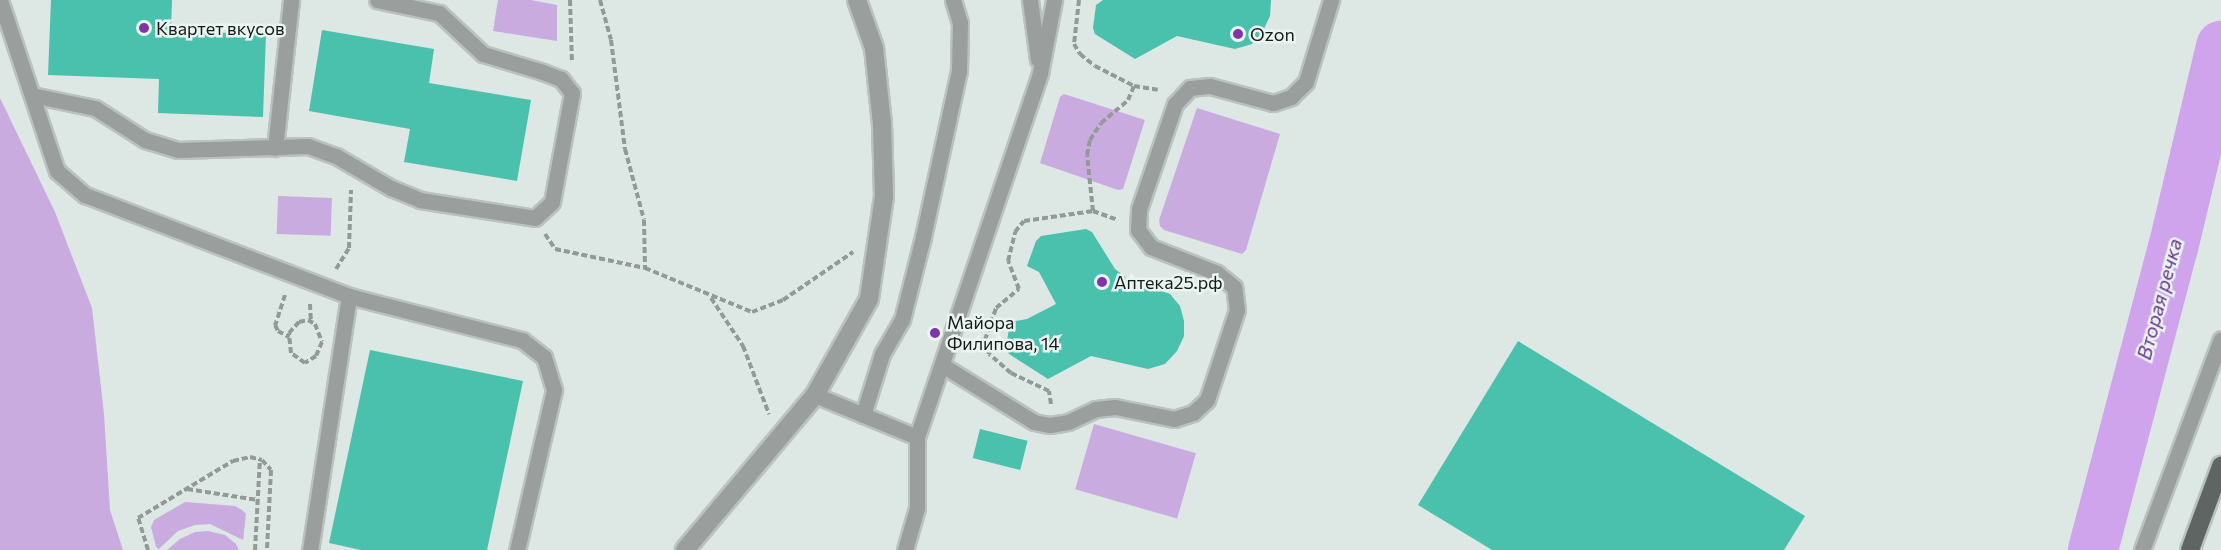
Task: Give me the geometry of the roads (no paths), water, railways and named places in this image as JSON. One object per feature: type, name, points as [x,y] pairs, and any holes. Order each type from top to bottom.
[{"type":"main road","points":[[2190,550],[2221,466]]},
{"type":"street","points":[[685,550],[815,395],[868,299],[884,196],[882,124],[874,48],[856,0]]},
{"type":"lane","points":[[0,0],[57,171],[85,195],[349,296],[522,340],[544,357],[554,390],[517,550]]},
{"type":"lane","points":[[275,148],[291,0]]},
{"type":"lane","points":[[32,94],[95,108],[145,140],[178,150],[308,146],[352,165],[391,188],[420,200],[535,218],[552,202],[572,93],[561,80],[543,72],[483,54],[439,13],[377,0]]},
{"type":"lane","points":[[863,415],[882,354],[902,320],[923,237],[958,71],[960,23],[953,0]]},
{"type":"lane","points":[[1030,0],[1040,74]]},
{"type":"lane","points":[[905,550],[918,508],[917,437],[1040,74],[1054,0]]},
{"type":"lane","points":[[942,365],[1034,422],[1050,425],[1068,422],[1096,409],[1115,406],[1174,419],[1192,413],[1207,400],[1237,310],[1234,287],[1217,273],[1150,247],[1138,230],[1139,209],[1175,104],[1190,88],[1210,86],[1273,103],[1291,98],[1306,82],[1330,0]]},
{"type":"lane","points":[[310,550],[349,296]]},
{"type":"lane","points":[[2142,550],[2221,339]]},
{"type":"lane","points":[[815,395],[917,437]]},
{"type":"waterway","name":"Вторая речка","points":[[2093,550],[2173,248],[2221,46]]},
{"type":"place","name":"Квартет вкусов","points":[[144,28]]},
{"type":"place","name":"Ozon","points":[[1238,34]]},
{"type":"place","name":"Аптека25.рф","points":[[1102,282]]},
{"type":"place","name":"Майора Филипова, 14","points":[[935,333]]}]
